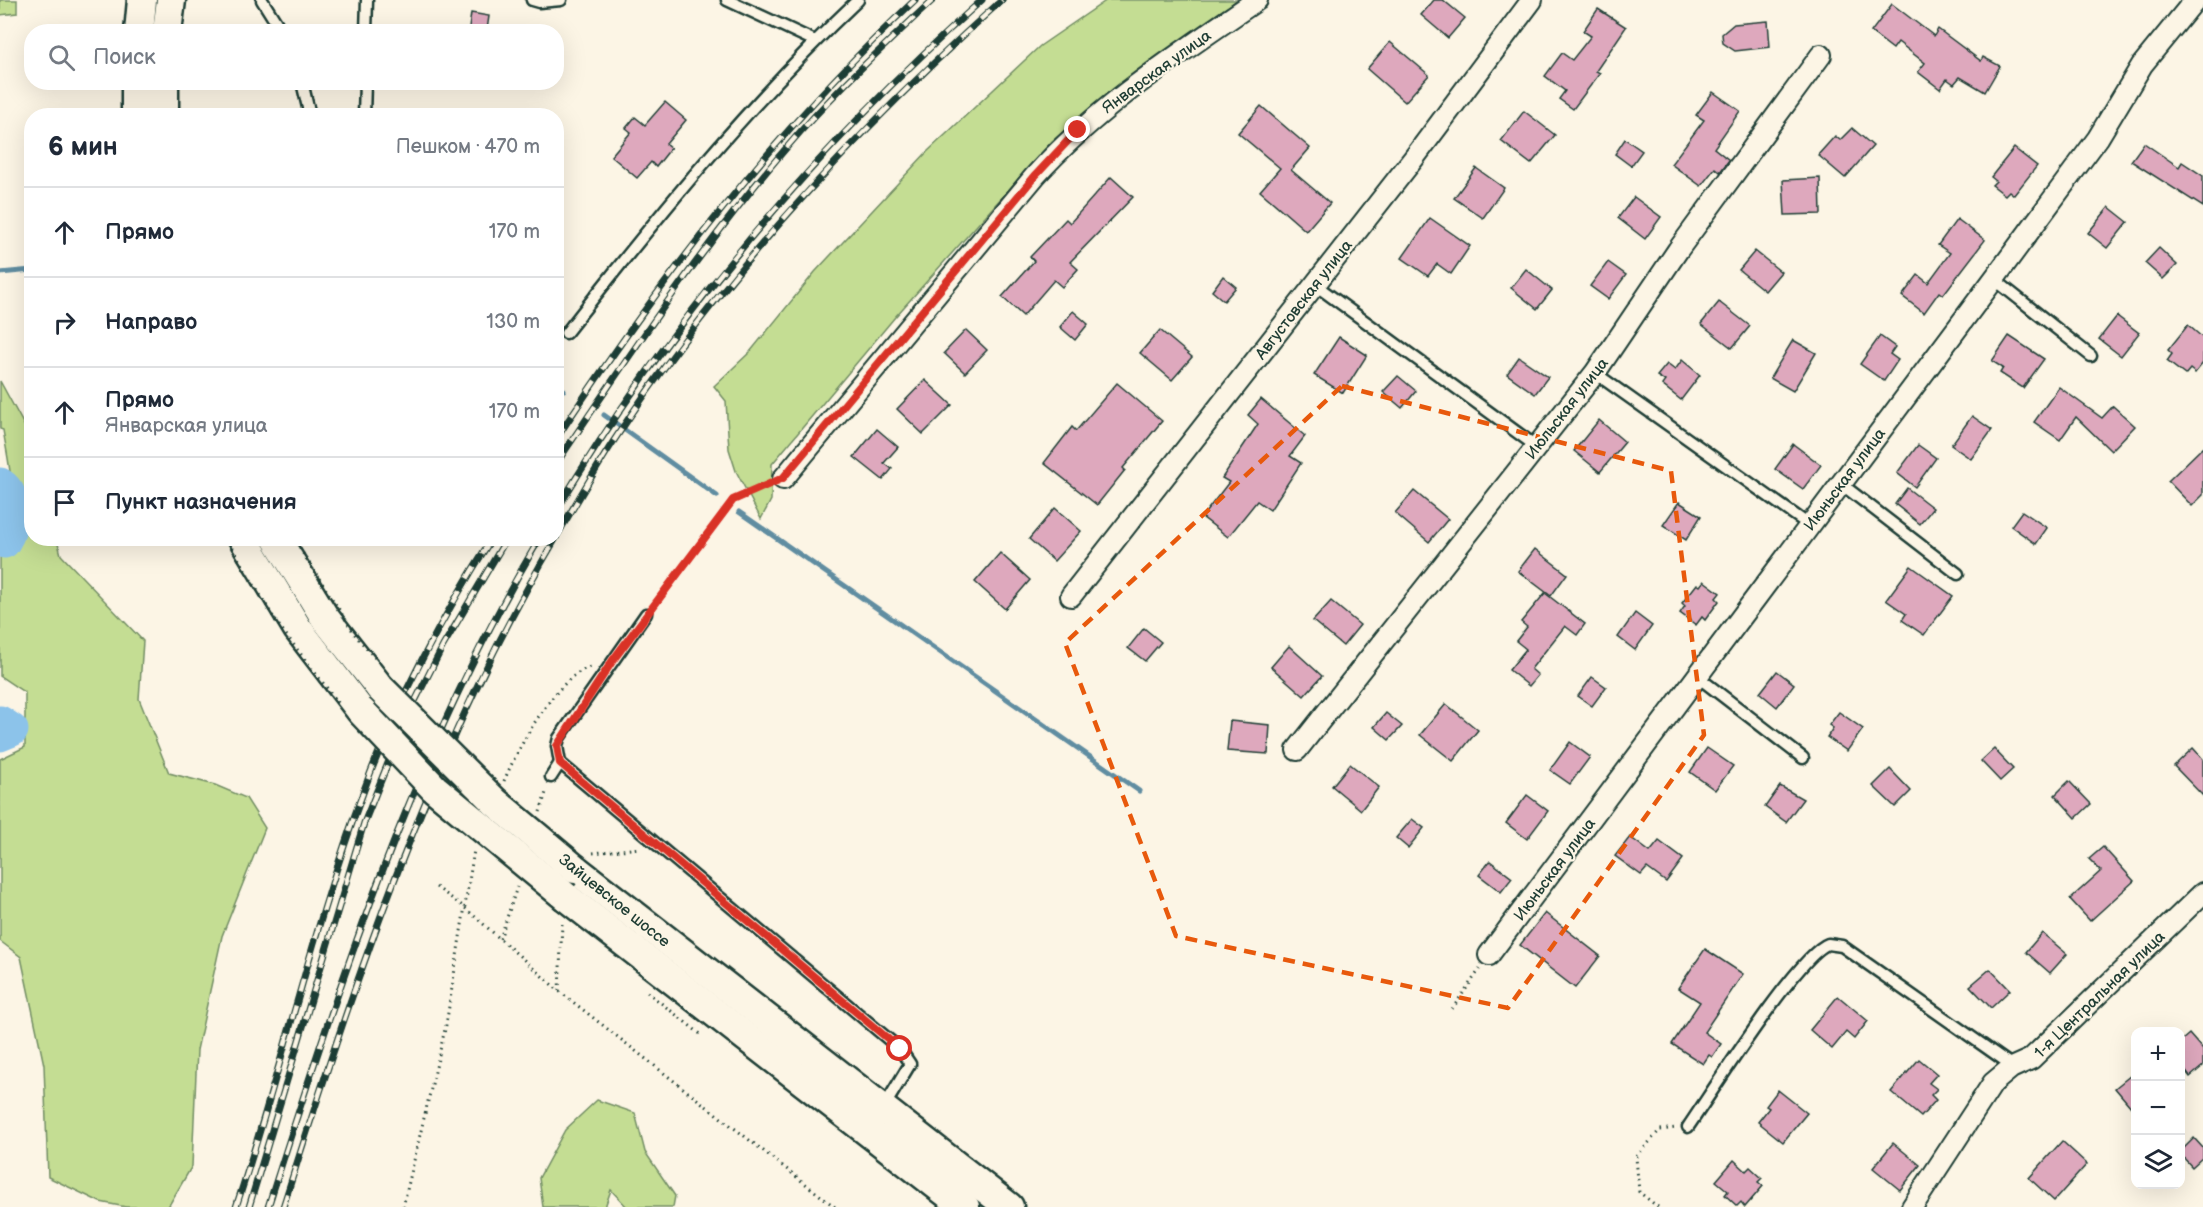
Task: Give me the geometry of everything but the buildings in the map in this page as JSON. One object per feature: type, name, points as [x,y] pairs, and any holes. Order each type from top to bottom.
[{"type":"main road","points":[[140,24],[142,0]]},
{"type":"main road","points":[[168,24],[171,0]]},
{"type":"main road","points":[[136,90],[136,108]]},
{"type":"main road","points":[[164,90],[164,108]]},
{"type":"main road","name":"Зайцевское шоссе","points":[[248,546],[298,629],[378,731],[457,808],[565,905],[965,1207]]},
{"type":"main road","name":"Зайцевское шоссе","points":[[281,546],[325,618],[380,688],[495,802],[582,861],[882,1109],[1009,1207]]},
{"type":"street","name":"Январская улица","points":[[783,478],[1035,176],[1078,130],[1174,57],[1257,0]]},
{"type":"street","name":"Августовская улица","points":[[1071,596],[1414,158],[1532,0]]},
{"type":"street","name":"Июньская улица","points":[[1489,955],[1994,279],[2098,138],[2142,65],[2195,0]]},
{"type":"street","name":"Июльская улица","points":[[1297,750],[1595,373],[1678,250],[1821,55]]},
{"type":"street","name":"1-я Центральная улица","points":[[1912,1207],[1993,1083],[2014,1067],[2031,1059],[2203,893]]},
{"type":"lane","points":[[262,0],[277,24]]},
{"type":"lane","points":[[366,24],[367,0]]},
{"type":"lane","points":[[532,0],[553,2],[561,0]]},
{"type":"lane","points":[[727,0],[815,41]]},
{"type":"lane","points":[[566,333],[678,193],[815,41],[858,0]]},
{"type":"lane","points":[[304,90],[308,108]]},
{"type":"lane","points":[[364,108],[365,90]]},
{"type":"lane","points":[[1994,279],[2091,356]]},
{"type":"lane","points":[[1314,284],[1537,447]]},
{"type":"lane","points":[[1595,373],[1809,525]]},
{"type":"lane","points":[[1840,483],[1958,574]]},
{"type":"lane","points":[[646,614],[560,738],[557,746],[560,763],[900,1049],[910,1064],[882,1109]]},
{"type":"lane","points":[[1698,677],[1803,758]]},
{"type":"lane","points":[[551,777],[560,763]]},
{"type":"lane","points":[[1688,1127],[1769,1009],[1813,954],[1828,944],[1842,945],[2014,1067]]},
{"type":"path","points":[[646,614],[733,500],[783,478]]},
{"type":"path","points":[[508,773],[554,693],[582,669],[613,660]]},
{"type":"path","points":[[582,861],[641,848]]},
{"type":"path","points":[[403,1207],[446,1025],[472,854]]},
{"type":"path","points":[[436,887],[464,907],[560,992],[835,1207]]},
{"type":"path","points":[[560,992],[565,905]]},
{"type":"path","points":[[1452,1009],[1489,955]]},
{"type":"path","points":[[1658,1207],[1639,1192],[1636,1157],[1660,1130],[1688,1127]]},
{"type":"highlighted area","points":[[1342,386],[1671,471],[1704,735],[1508,1008],[1176,936],[1065,643]]},
{"type":"green space","points":[[0,0],[17,0],[17,13],[0,15]]},
{"type":"green space","points":[[1107,0],[1237,0],[1129,78],[1052,141],[895,317],[772,464],[771,500],[761,519],[736,471],[729,449],[726,401],[714,386],[750,352],[815,272],[927,152],[1040,46]]},
{"type":"green space","points":[[0,381],[24,425],[24,546],[59,546],[61,555],[143,641],[139,699],[169,773],[215,785],[246,798],[265,828],[222,936],[197,1050],[192,1166],[168,1207],[126,1207],[100,1202],[48,1177],[44,1065],[21,957],[0,941],[0,759],[25,747],[25,693],[0,676],[0,544],[7,536],[12,524],[13,508],[8,456],[3,430],[0,429]]},
{"type":"green space","points":[[597,1100],[635,1113],[645,1152],[675,1196],[673,1207],[627,1207],[611,1190],[605,1207],[543,1207],[539,1178],[565,1130]]},
{"type":"waterway","points":[[0,273],[24,271]]},
{"type":"waterway","points":[[604,415],[717,496]]},
{"type":"waterway","points":[[0,484],[10,496],[13,512],[7,536],[4,542],[0,540]]},
{"type":"waterway","points":[[739,512],[1139,791]]},
{"type":"waterway","points":[[0,722],[12,730],[0,735]]},
{"type":"railway","points":[[564,427],[637,321],[722,209],[815,101],[915,0]]},
{"type":"railway","points":[[564,452],[673,293],[735,210],[801,131],[833,97],[933,0]]},
{"type":"railway","points":[[564,498],[648,370],[697,304],[750,239],[804,176],[861,116],[982,0]]},
{"type":"railway","points":[[564,524],[607,451],[656,378],[746,263],[844,153],[895,101],[1002,0]]},
{"type":"railway","points":[[236,1207],[329,893],[376,758],[405,693],[456,597],[487,546]]},
{"type":"railway","points":[[249,1207],[364,823],[404,723],[443,646],[502,546]]},
{"type":"railway","points":[[268,1207],[353,950],[385,865],[455,698],[536,546]]},
{"type":"railway","points":[[283,1207],[369,949],[434,781],[471,698],[552,546]]},
{"type":"route","points":[[900,1049],[560,763],[557,746],[560,738],[613,660],[733,500],[783,478],[933,296],[1035,176],[1078,130]]}]
